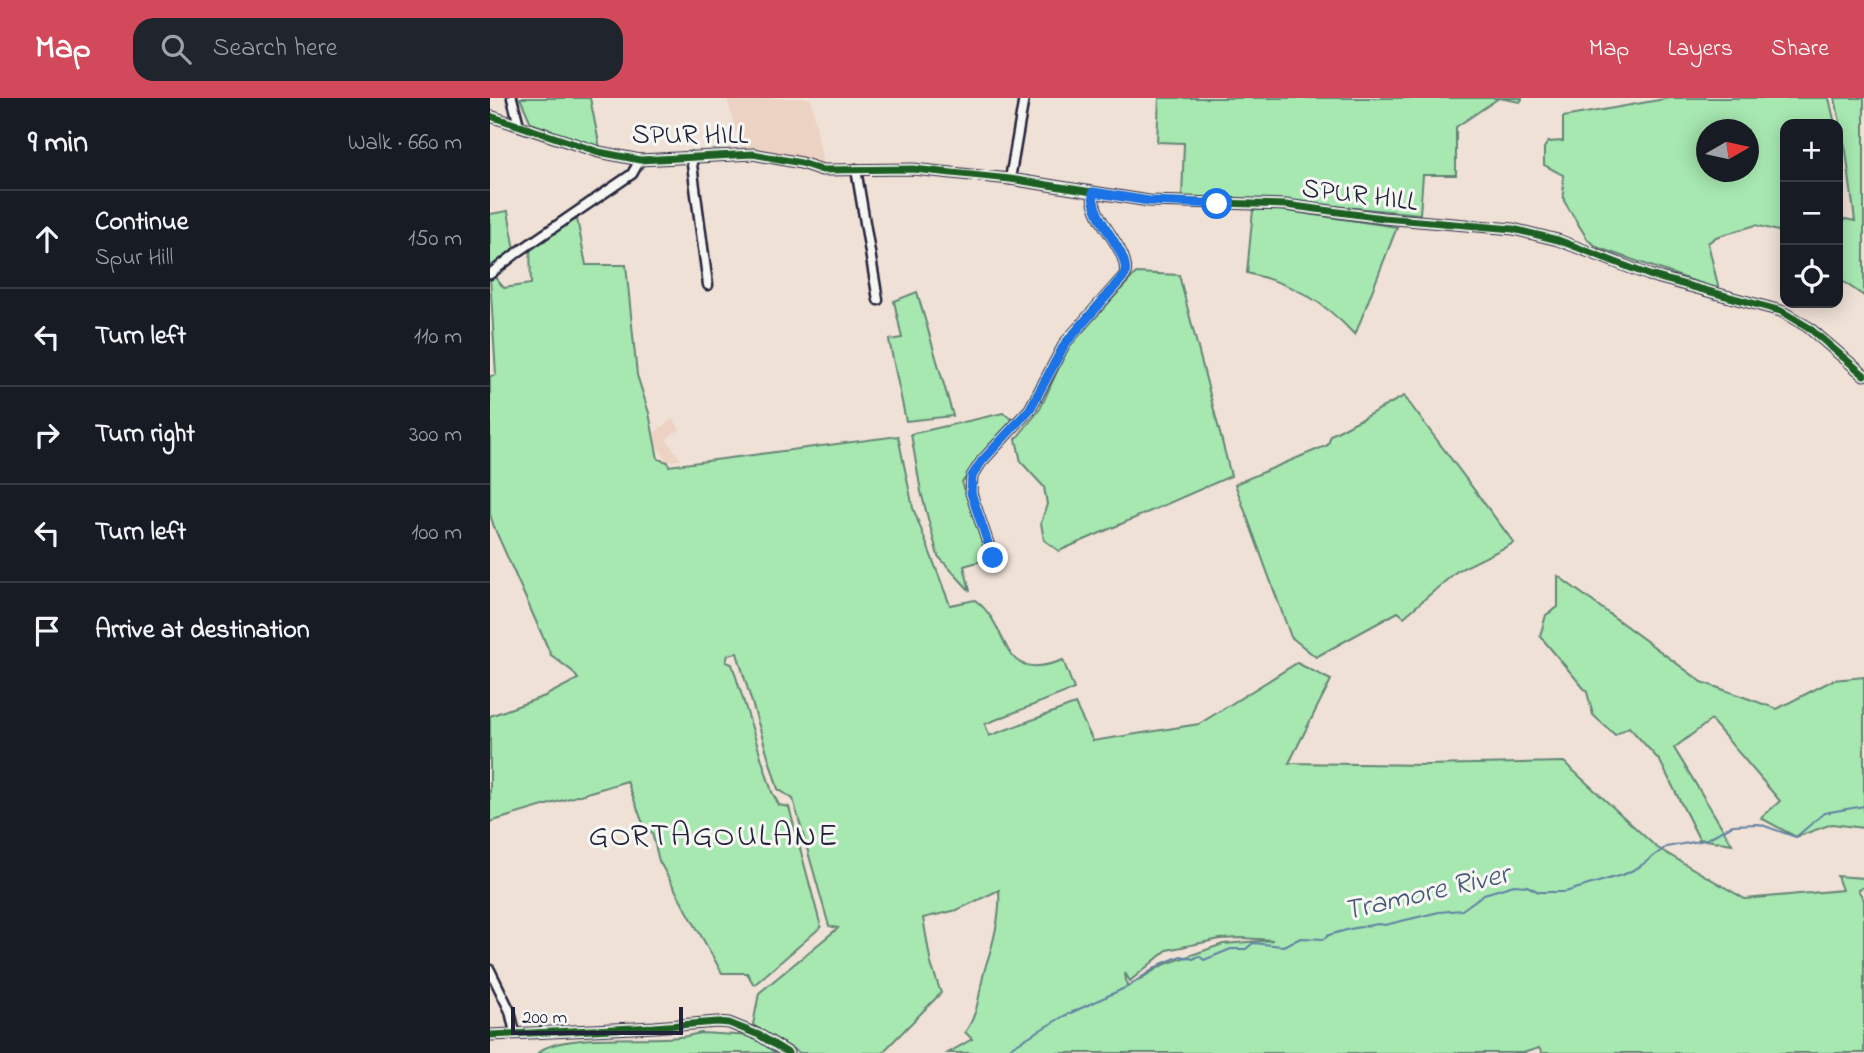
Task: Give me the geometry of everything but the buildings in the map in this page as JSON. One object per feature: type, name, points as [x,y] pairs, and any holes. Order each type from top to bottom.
[{"type":"street","points":[[512,98],[519,125]]},
{"type":"street","points":[[1010,179],[1024,98]]},
{"type":"street","name":"SPUR HILL","points":[[490,116],[599,152],[640,160],[753,154],[822,170],[913,169],[1010,179],[1149,201],[1286,205],[1384,218],[1513,229],[1546,236],[1649,275],[1781,311],[1808,327],[1864,375]]},
{"type":"street","points":[[691,158],[708,285]]},
{"type":"street","points":[[490,274],[632,174],[640,160]]},
{"type":"street","points":[[856,169],[878,300]]},
{"type":"street","points":[[993,558],[971,493],[972,476],[982,461],[1030,409],[1065,344],[1125,275],[1126,263],[1096,210],[1093,192]]},
{"type":"street","points":[[490,970],[510,1012],[515,1033]]},
{"type":"street","points":[[490,1035],[717,1022],[729,1023],[752,1032],[788,1053]]},
{"type":"shaded area","points":[[727,98],[811,98],[823,164],[803,158],[741,150]]},
{"type":"shaded area","points":[[673,419],[680,429],[666,439],[681,460],[667,461],[657,446],[655,432]]},
{"type":"green space","points":[[520,98],[590,98],[600,148],[531,123]]},
{"type":"green space","points":[[1159,98],[1499,98],[1456,127],[1456,175],[1423,175],[1420,214],[1279,201],[1182,198],[1184,143],[1157,142]]},
{"type":"green space","points":[[1499,98],[1522,98],[1522,99],[1520,102]]},
{"type":"green space","points":[[1670,98],[1829,98],[1834,119],[1780,119],[1780,232],[1756,225],[1716,237],[1708,243],[1719,290],[1599,248],[1588,240],[1564,201],[1563,175],[1544,165],[1544,148],[1548,142],[1563,141],[1563,117]]},
{"type":"green space","points":[[1835,98],[1864,98],[1864,296],[1843,281],[1843,223],[1845,219],[1855,221],[1843,119],[1839,119]]},
{"type":"green space","points":[[1253,210],[1281,210],[1397,227],[1355,335],[1331,312],[1306,295],[1279,282],[1247,273]]},
{"type":"green space","points":[[508,211],[515,250],[490,270],[490,214]]},
{"type":"green space","points":[[577,219],[586,265],[626,265],[637,375],[649,413],[658,459],[668,462],[669,466],[898,436],[913,508],[950,605],[975,600],[996,625],[1016,660],[1026,665],[1042,666],[1063,660],[1074,689],[985,724],[989,736],[1075,704],[1093,741],[1199,724],[1297,663],[1331,680],[1289,763],[1427,765],[1564,762],[1656,847],[1745,899],[1842,890],[1837,876],[1864,878],[1864,887],[1858,890],[1864,900],[1864,1053],[1542,1053],[1539,1048],[1523,1053],[948,1053],[972,1039],[965,1032],[976,1008],[994,937],[999,890],[957,910],[923,918],[931,964],[941,993],[882,1053],[800,1053],[753,1025],[759,993],[838,928],[829,926],[793,799],[778,789],[737,653],[728,655],[726,662],[732,664],[772,792],[779,805],[789,807],[821,927],[754,985],[747,973],[722,973],[659,861],[652,833],[642,821],[627,781],[490,822],[490,716],[545,696],[578,679],[551,655],[490,514],[490,376],[496,375],[490,277],[493,275],[504,288],[531,284],[530,246]],"holes":[[[1220,939],[1273,940],[1223,944],[1163,965],[1127,987],[1125,973],[1130,981],[1167,950]]]},
{"type":"green space","points":[[1136,273],[1179,275],[1231,476],[1059,551],[1044,540],[1041,523],[1047,504],[1044,487],[1021,462],[1016,439],[1040,409],[1068,347]]},
{"type":"green space","points":[[917,292],[953,416],[906,421],[889,340],[902,338],[894,301]]},
{"type":"green space","points":[[1404,396],[1514,543],[1457,571],[1404,617],[1398,612],[1316,657],[1291,637],[1235,484],[1328,445],[1331,435]]},
{"type":"green space","points":[[1003,413],[1015,421],[962,482],[988,559],[964,566],[970,591],[938,556],[921,492],[911,434]]},
{"type":"green space","points":[[1558,576],[1702,682],[1777,709],[1833,680],[1864,677],[1864,828],[1832,824],[1796,837],[1761,818],[1780,801],[1711,720],[1674,748],[1732,844],[1699,839],[1660,761],[1629,727],[1615,735],[1593,715],[1587,692],[1540,636],[1546,615],[1558,607]]},
{"type":"green space","points":[[701,1033],[752,1036],[776,1053],[538,1053],[548,1046],[564,1042],[684,1037]]},
{"type":"waterway","name":"Tramore River","points":[[1001,1053],[1064,1016],[1127,987],[1161,964],[1181,956],[1193,959],[1199,956],[1204,960],[1231,949],[1246,949],[1253,943],[1283,946],[1301,938],[1324,939],[1350,929],[1462,910],[1484,894],[1514,885],[1527,886],[1539,892],[1565,892],[1625,874],[1666,847],[1705,840],[1733,825],[1759,824],[1796,837],[1824,813],[1864,806]]},
{"type":"cycle path","points":[[490,116],[599,152],[640,160],[753,154],[822,170],[913,169],[1010,179],[1149,201],[1286,205],[1383,218],[1513,229],[1558,240],[1649,275],[1781,311],[1808,327],[1864,375]]},
{"type":"cycle path","points":[[993,558],[971,493],[972,476],[982,461],[1030,409],[1065,343],[1125,275],[1122,256],[1098,215],[1093,193]]},
{"type":"cycle path","points":[[490,1035],[717,1022],[729,1023],[759,1035],[788,1053]]},
{"type":"district","name":"GORTAGOULANE","points":[[714,834]]},
{"type":"route","points":[[993,558],[971,493],[972,476],[982,461],[1030,409],[1065,344],[1117,287],[1127,269],[1096,210],[1093,192],[1149,201],[1217,204]]}]
